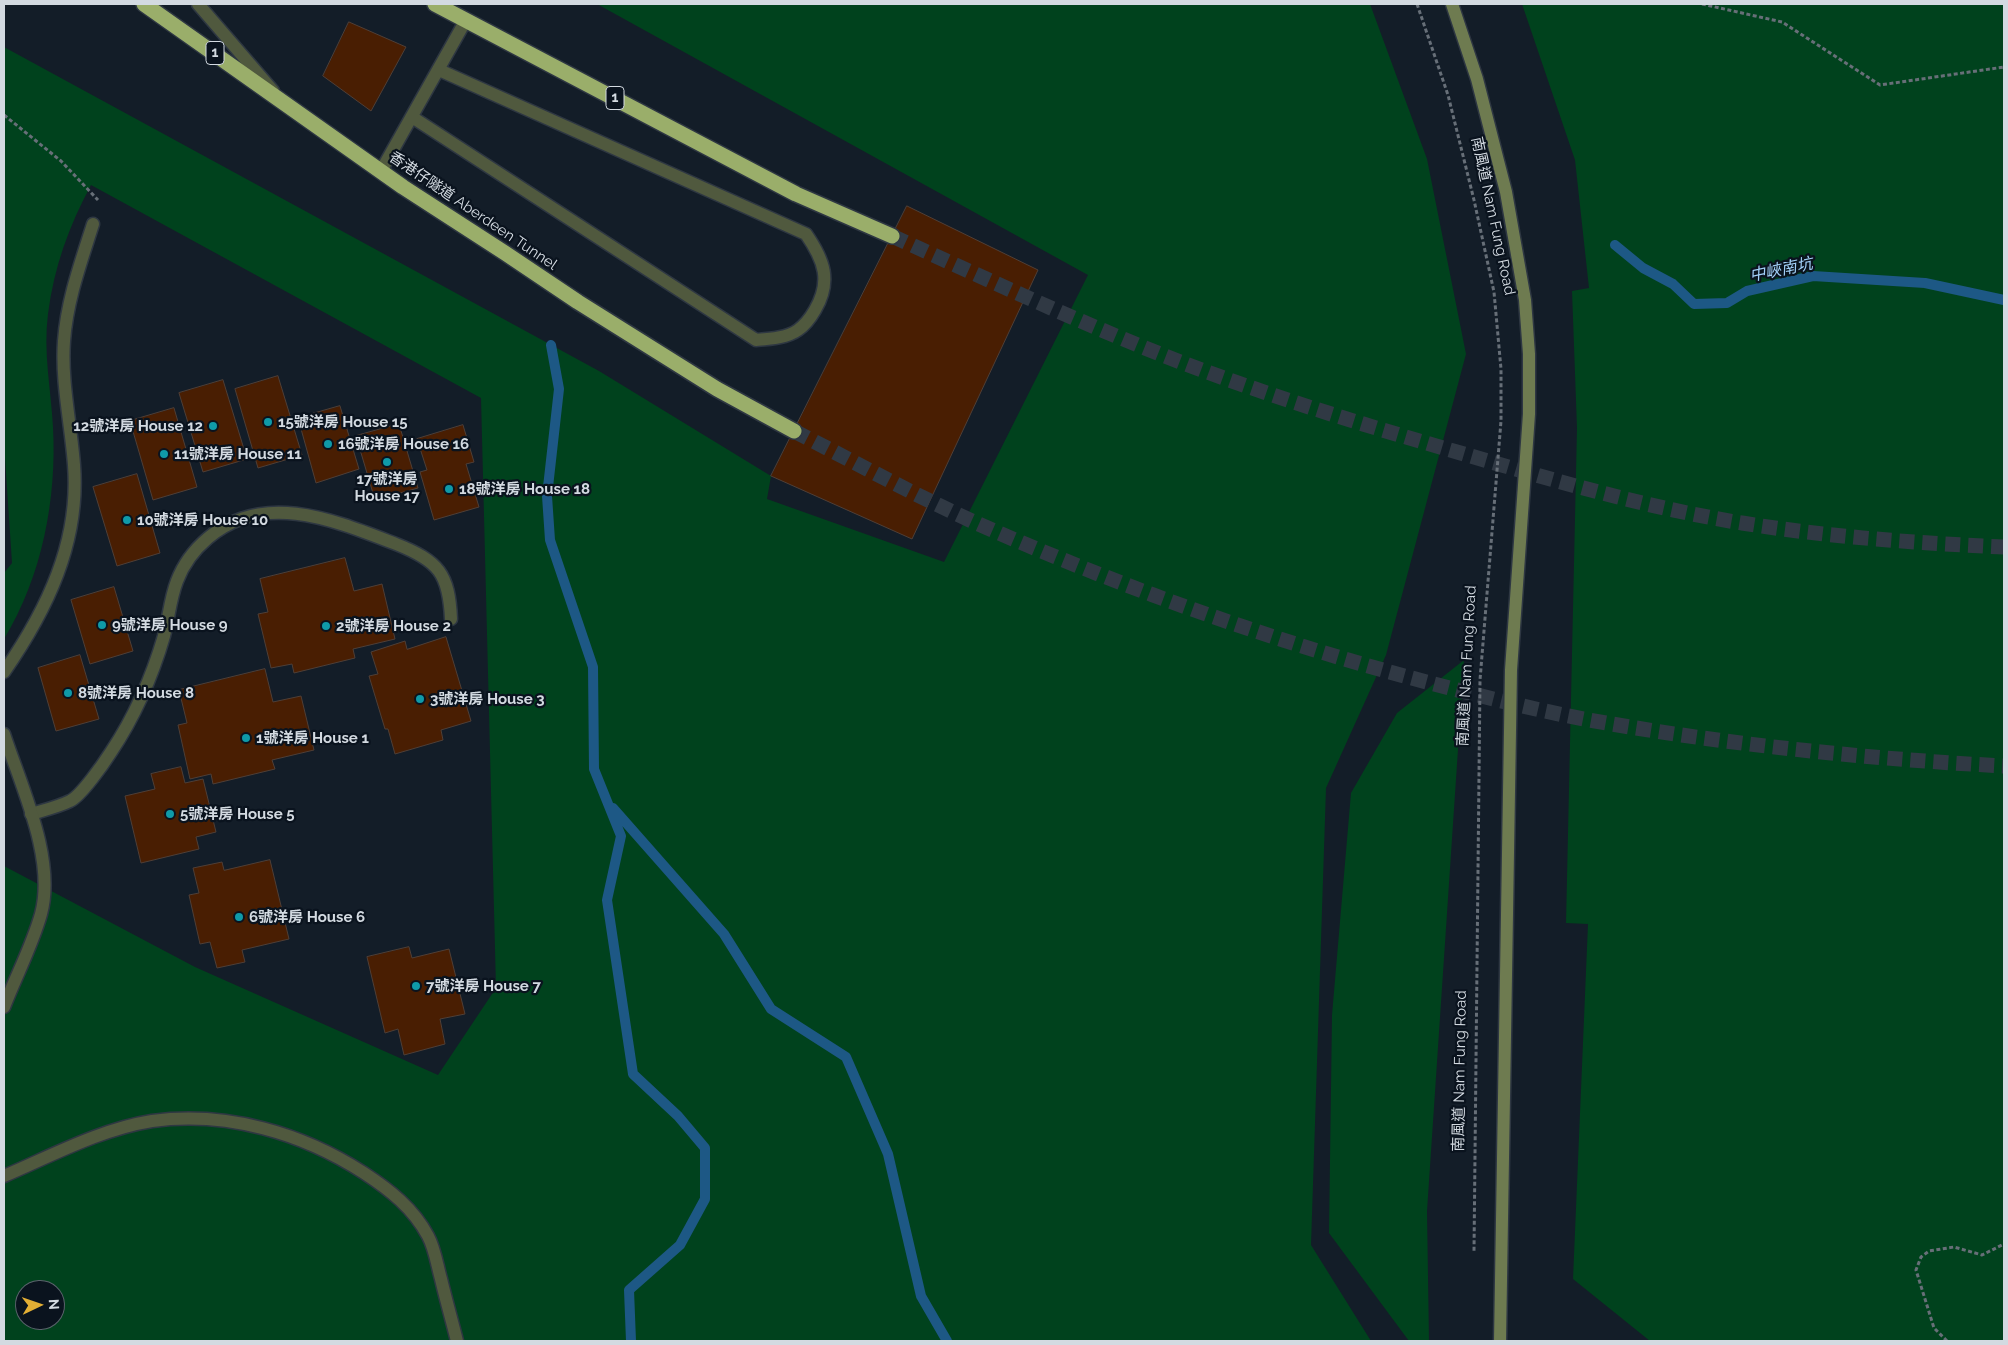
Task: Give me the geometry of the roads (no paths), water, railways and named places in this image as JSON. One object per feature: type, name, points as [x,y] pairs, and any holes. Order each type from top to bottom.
[{"type":"highway","name":"香港仔隧道 Aberdeen Tunnel","points":[[144,4],[381,171],[618,329],[717,389],[794,432]]},
{"type":"highway","name":"1","points":[[435,4],[796,194],[892,236]]},
{"type":"main road","name":"南風道 Nam Fung Road","points":[[1452,4],[1477,79],[1506,192],[1525,300],[1529,354],[1530,414],[1511,670],[1500,1341]]},
{"type":"street","points":[[198,4],[284,104]]},
{"type":"street","points":[[381,171],[466,20]]},
{"type":"street","points":[[412,117],[756,340],[778,338],[797,331],[810,318],[822,299],[826,275],[819,252],[806,234],[439,70]]},
{"type":"street","points":[[4,672],[45,603],[68,545],[73,515],[74,490],[63,343],[66,316],[72,290],[93,224]]},
{"type":"street","points":[[31,814],[72,801],[100,769],[123,734],[142,698],[155,666],[178,579],[188,561],[201,544],[217,530],[232,522],[247,516],[263,513],[294,513],[363,531],[418,554],[435,566],[447,585],[452,619]]},
{"type":"street","points":[[4,734],[31,814],[44,858],[46,876],[41,914],[4,1006]]},
{"type":"street","points":[[4,1176],[123,1128],[180,1118],[230,1121],[291,1137],[321,1149],[350,1164],[393,1193],[413,1213],[429,1238],[436,1256],[457,1341]]},
{"type":"waterway","name":"中峽南坑","points":[[1615,245],[1643,268],[1673,284],[1694,304],[1727,303],[1747,291],[1813,276],[1925,283],[2004,300]]},
{"type":"waterway","points":[[551,345],[559,389],[547,496],[550,540],[593,667],[594,769],[621,836],[607,900],[633,1074],[678,1116],[705,1148],[705,1199],[680,1245],[629,1290],[631,1341]]},
{"type":"waterway","points":[[613,808],[724,934],[771,1009],[846,1057],[888,1154],[921,1296],[947,1341]]},
{"type":"tunnel","points":[[892,236],[1061,313],[1202,370],[1351,420],[1568,484],[1672,510],[1775,528],[1873,539],[2004,547]]},
{"type":"tunnel","points":[[794,431],[947,509],[1054,556],[1222,620],[1392,673],[1551,712],[1661,732],[1807,751],[2004,766]]},
{"type":"place","name":"15號洋房 House 15","points":[[268,422]]},
{"type":"place","name":"12號洋房 House 12","points":[[213,426]]},
{"type":"place","name":"16號洋房 House 16","points":[[328,444]]},
{"type":"place","name":"11號洋房 House 11","points":[[164,454]]},
{"type":"place","name":"17號洋房 House 17","points":[[387,462]]},
{"type":"place","name":"18號洋房 House 18","points":[[449,489]]},
{"type":"place","name":"10號洋房 House 10","points":[[127,520]]},
{"type":"place","name":"9號洋房 House 9","points":[[102,625]]},
{"type":"place","name":"2號洋房 House 2","points":[[326,626]]},
{"type":"place","name":"8號洋房 House 8","points":[[68,693]]},
{"type":"place","name":"3號洋房 House 3","points":[[420,699]]},
{"type":"place","name":"1號洋房 House 1","points":[[246,738]]},
{"type":"place","name":"5號洋房 House 5","points":[[170,814]]},
{"type":"place","name":"6號洋房 House 6","points":[[239,917]]},
{"type":"place","name":"7號洋房 House 7","points":[[416,986]]}]
